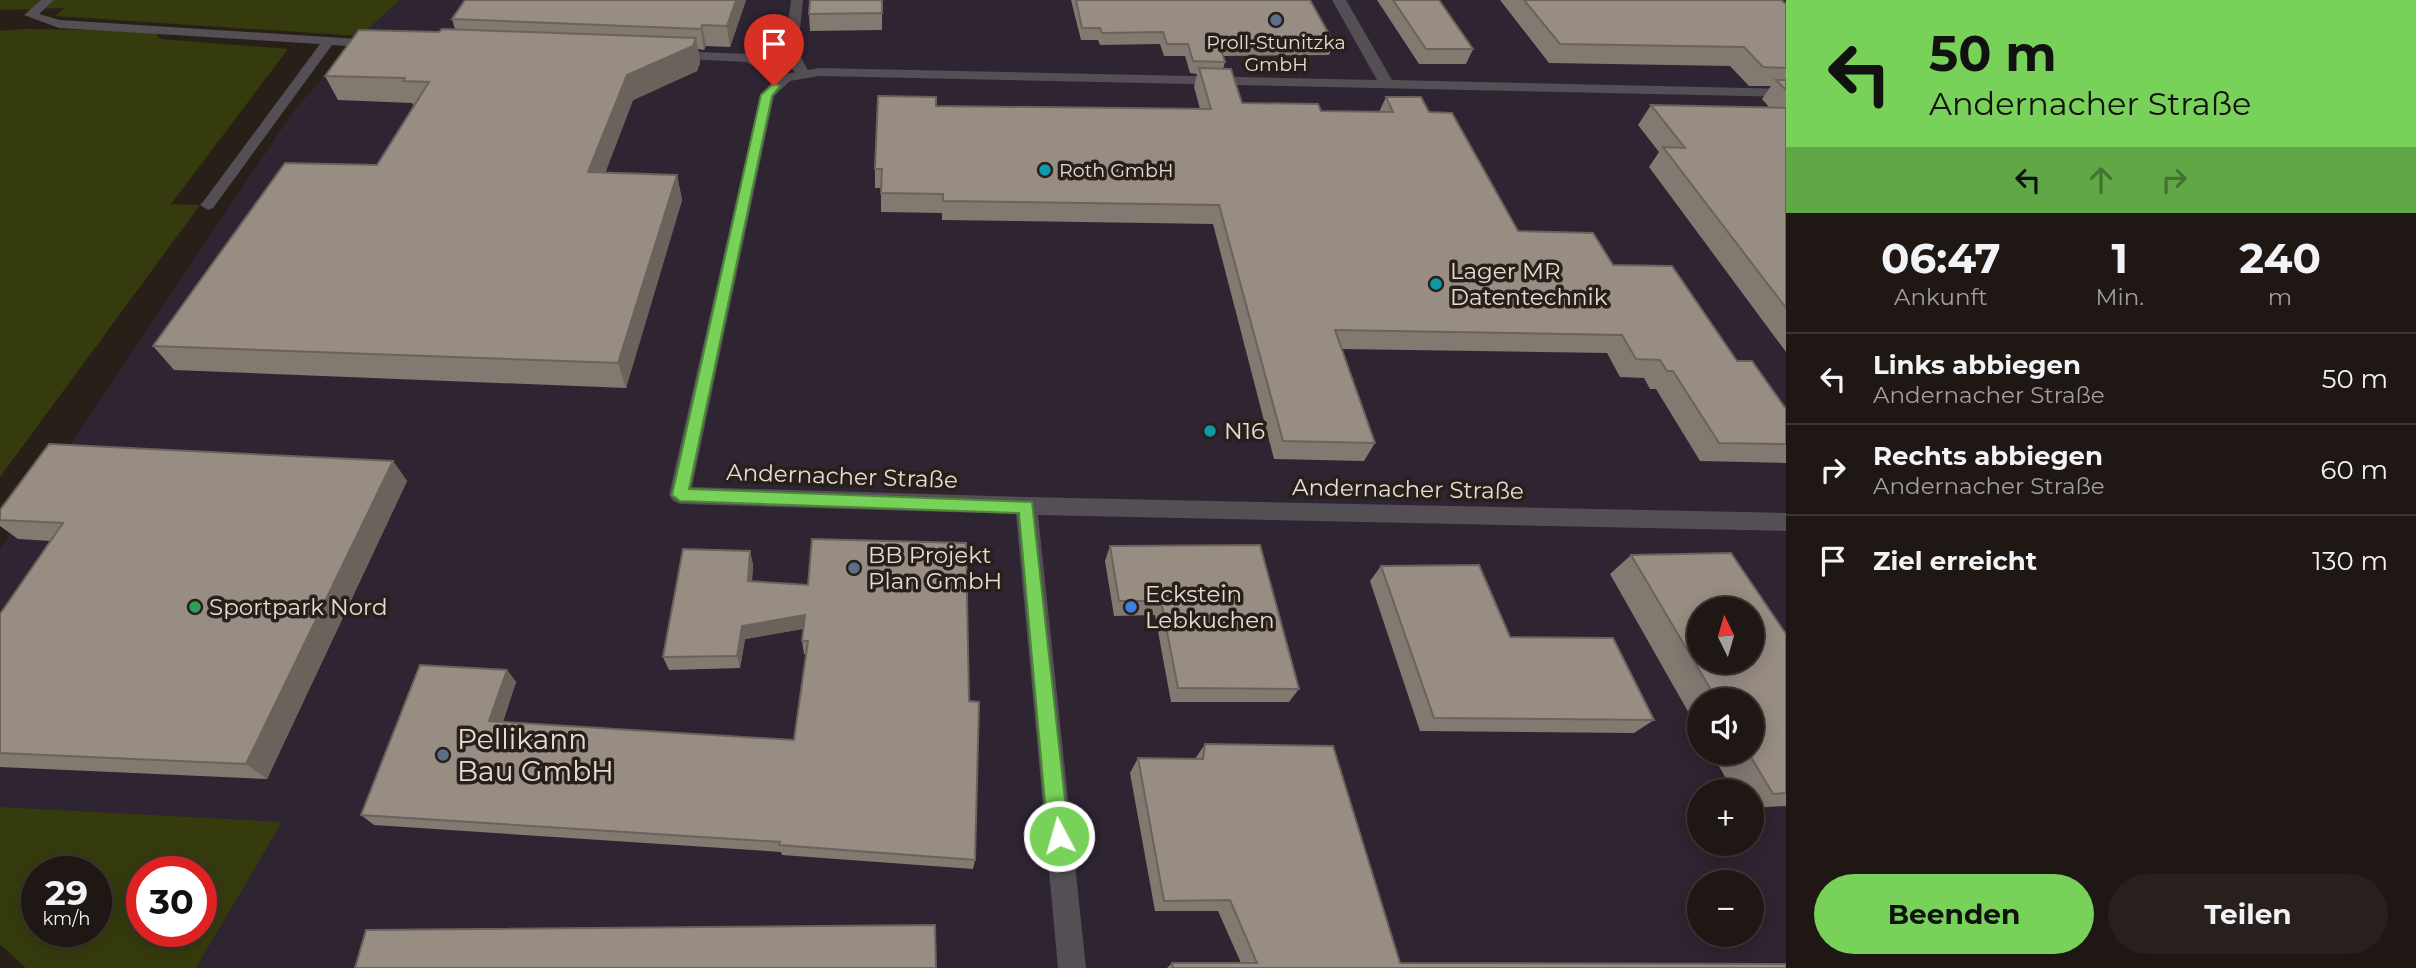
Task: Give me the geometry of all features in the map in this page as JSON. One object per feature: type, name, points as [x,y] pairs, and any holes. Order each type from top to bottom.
[{"type":"street","points":[[1339,0],[1386,83]]},
{"type":"street","points":[[794,76],[1386,83],[1786,93]]},
{"type":"street","name":"Andernacher Straße","points":[[794,76],[767,95],[680,495],[1026,506],[1786,522]]},
{"type":"street","points":[[1026,506],[1072,968]]},
{"type":"lane","points":[[48,0],[30,15],[59,24],[382,44]]},
{"type":"lane","points":[[654,55],[749,58],[794,76],[792,51],[797,0]]},
{"type":"lane","points":[[208,205],[328,42]]},
{"type":"shaded area","points":[[400,0],[1786,0],[1786,968],[196,968],[208,947],[217,947],[217,932],[281,823],[0,807],[0,549],[295,109],[360,36]]},
{"type":"green space","points":[[0,0],[400,0],[360,36],[55,16],[64,8],[0,10]]},
{"type":"green space","points":[[0,31],[155,31],[160,39],[288,49],[171,204],[200,205],[0,477]]},
{"type":"green space","points":[[0,807],[282,822],[217,932],[217,856],[126,856],[126,947],[208,947],[196,968],[26,968],[0,944]]},
{"type":"building","points":[[465,0],[736,0],[727,26],[702,25],[701,29],[452,19]]},
{"type":"building","points":[[810,0],[882,0],[882,13],[809,14]]},
{"type":"building","points":[[1076,0],[1310,0],[1334,43],[1219,44],[1225,62],[1193,61],[1188,44],[1167,44],[1163,32],[1102,33],[1100,28],[1082,28]]},
{"type":"building","points":[[1393,0],[1439,0],[1473,49],[1426,49]]},
{"type":"building","points":[[1524,0],[1781,0],[1786,4],[1786,68],[1763,67],[1744,47],[1560,44]]},
{"type":"building","points":[[442,29],[696,38],[693,46],[627,75],[588,172],[677,175],[618,363],[153,346],[285,163],[377,165],[429,82],[403,81],[405,78],[325,76],[359,30],[439,32]]},
{"type":"building","points":[[1199,68],[1231,69],[1242,103],[1318,104],[1321,111],[1393,112],[1386,97],[1421,97],[1429,112],[1452,113],[1518,231],[1593,233],[1613,265],[1672,266],[1737,361],[1752,361],[1786,409],[1786,444],[1719,443],[1673,371],[1667,371],[1660,360],[1636,359],[1622,335],[1335,330],[1375,443],[1283,441],[1219,205],[943,201],[943,194],[881,193],[882,169],[875,169],[878,96],[936,97],[936,106],[1211,109]]},
{"type":"building","points":[[1776,80],[1786,80],[1786,90]]},
{"type":"building","points":[[1651,105],[1786,108],[1786,308],[1663,147],[1685,148]]},
{"type":"building","name":"Sportpark Nord","points":[[49,444],[393,461],[246,764],[0,753],[0,614],[63,523],[0,520],[0,510]]},
{"type":"building","points":[[812,539],[966,543],[969,701],[979,702],[975,860],[779,845],[780,842],[361,815],[420,665],[507,670],[489,721],[794,740],[808,641],[802,641],[805,615],[742,626],[737,656],[663,657],[683,549],[750,551],[748,581],[808,585]]},
{"type":"building","points":[[1260,545],[1299,689],[1178,688],[1161,601],[1119,601],[1110,546]]},
{"type":"building","points":[[1731,553],[1761,597],[1687,597],[1687,649],[1631,555]]},
{"type":"building","points":[[1479,565],[1510,637],[1613,638],[1654,720],[1434,718],[1381,566]]},
{"type":"building","points":[[1764,602],[1786,634],[1786,793],[1773,794],[1756,765],[1764,765],[1764,688],[1710,688],[1702,674],[1764,674]]},
{"type":"building","points":[[1205,744],[1333,746],[1400,963],[1786,964],[1786,968],[1173,968],[1172,963],[1257,963],[1230,900],[1164,901],[1138,758],[1203,759]]},
{"type":"building","points":[[935,925],[936,968],[355,968],[366,930]]},
{"type":"place","name":"Proll-Stunitzka GmbH","points":[[1276,20]]},
{"type":"place","name":"Roth GmbH","points":[[1045,170]]},
{"type":"place","name":"Lager MR Datentechnik","points":[[1436,284]]},
{"type":"place","name":"N16","points":[[1210,431]]},
{"type":"place","name":"BB Projekt Plan GmbH","points":[[854,568]]},
{"type":"place","name":"Sportpark Nord","points":[[195,607]]},
{"type":"place","name":"Eckstein Lebkuchen","points":[[1131,607]]},
{"type":"place","name":"Pellikann Bau GmbH","points":[[443,755]]},
{"type":"route","points":[[774,86],[767,95],[680,495],[1026,506],[1059,836]]}]
